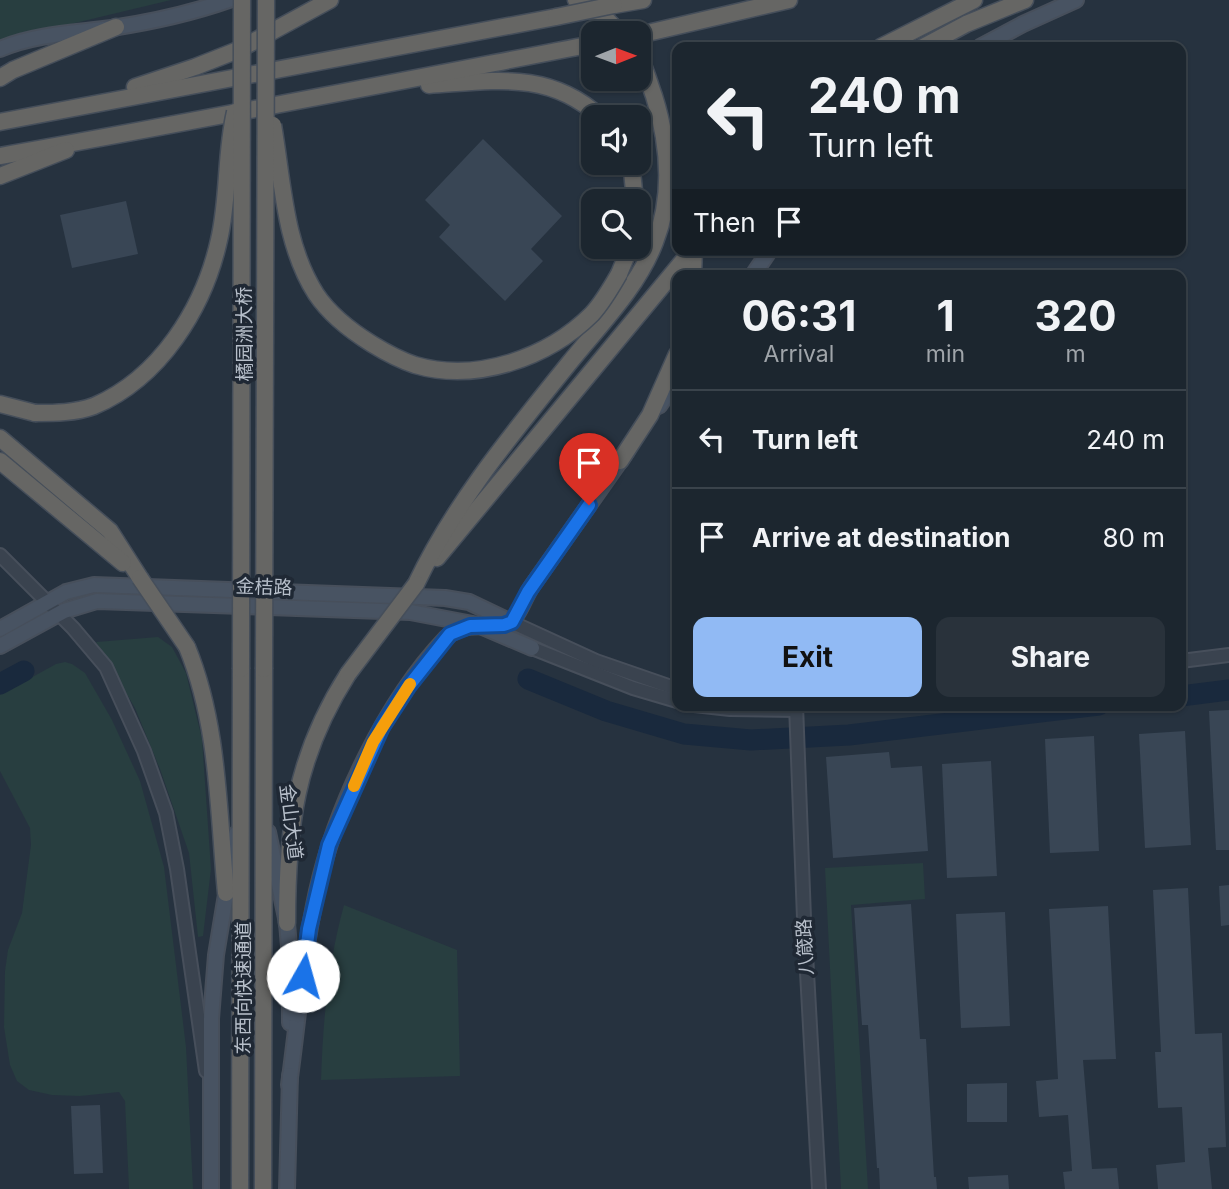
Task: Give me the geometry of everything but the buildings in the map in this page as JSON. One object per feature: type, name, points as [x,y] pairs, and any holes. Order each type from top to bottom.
[{"type":"highway","name":"橘园洲大桥","points":[[241,788],[242,0]]},
{"type":"highway","name":"橘园洲大桥","points":[[264,669],[266,0]]},
{"type":"highway","points":[[4,121],[117,92],[195,68],[238,50],[330,0]]},
{"type":"highway","points":[[576,0],[608,21]]},
{"type":"highway","points":[[4,121],[643,0]]},
{"type":"highway","points":[[651,32],[789,0]]},
{"type":"highway","points":[[891,42],[974,0]]},
{"type":"highway","points":[[932,42],[966,24],[1025,0]]},
{"type":"highway","points":[[0,78],[116,27]]},
{"type":"highway","points":[[0,156],[374,88],[581,46]]},
{"type":"highway","points":[[651,78],[672,136]]},
{"type":"highway","points":[[374,88],[452,83],[535,83],[555,88],[584,105]]},
{"type":"highway","points":[[0,404],[35,413],[75,411],[93,406],[133,383],[161,356],[190,318],[209,276],[220,238],[230,135],[242,86]]},
{"type":"highway","points":[[266,86],[294,250],[305,275],[332,313],[361,337],[389,354],[417,365],[454,370],[493,366],[526,357],[558,340],[592,314],[606,297],[625,259]]},
{"type":"highway","points":[[416,584],[438,542],[476,481],[617,303],[644,266],[656,241],[667,197],[668,156],[659,112],[651,89]]},
{"type":"highway","points":[[0,176],[92,140]]},
{"type":"highway","points":[[676,270],[688,256]]},
{"type":"highway","points":[[287,923],[287,861],[292,816],[302,774],[315,735],[348,674],[416,584],[672,275]]},
{"type":"highway","points":[[620,461],[650,415],[672,365]]},
{"type":"highway","points":[[0,438],[110,531],[187,647],[198,674],[210,718],[226,892]]},
{"type":"highway","points":[[0,461],[110,550],[140,578]]},
{"type":"highway","name":"金山大道","points":[[264,669],[264,787]]},
{"type":"highway","name":"东西向快速通道","points":[[263,1189],[264,787]]},
{"type":"highway","name":"东西向快速通道","points":[[240,1189],[241,788]]},
{"type":"main road","points":[[0,49],[51,35],[116,27],[229,0]]},
{"type":"main road","points":[[989,42],[1023,23],[1076,0]]},
{"type":"main road","points":[[289,1085],[309,929],[329,845],[373,742],[408,687],[450,634],[478,625],[504,625],[512,622],[528,592],[672,387]]},
{"type":"main road","points":[[0,629],[66,592],[94,585],[424,597],[469,602],[512,622]]},
{"type":"main road","name":"金桔路","points":[[0,646],[74,607],[97,601],[410,612],[478,625],[532,648]]},
{"type":"main road","name":"金山大道","points":[[264,787],[267,826],[287,923],[290,959],[287,1189]]},
{"type":"main road","points":[[211,1189],[211,1019],[216,955],[241,788]]},
{"type":"street","points":[[0,555],[60,614],[106,667],[144,751],[166,813],[177,869],[210,1098]]},
{"type":"street","points":[[512,622],[596,661],[672,687]]},
{"type":"street","points":[[532,648],[633,688],[672,700]]},
{"type":"street","points":[[1186,660],[1229,655]]},
{"type":"street","name":"八箴路","points":[[796,711],[819,1189]]},
{"type":"green space","points":[[0,0],[171,0],[0,41]]},
{"type":"green space","points":[[158,637],[172,647],[186,673],[202,739],[211,869],[203,936],[198,937],[189,853],[160,769],[135,708],[96,642]]},
{"type":"green space","points":[[65,662],[85,673],[112,720],[140,781],[164,867],[186,1047],[193,1189],[129,1189],[125,1101],[119,1092],[80,1096],[52,1095],[29,1090],[17,1081],[10,1065],[4,1027],[5,971],[8,950],[22,913],[31,845],[30,828],[0,771],[0,695],[56,664]]},
{"type":"green space","points":[[923,863],[925,899],[851,905],[868,1189],[841,1189],[825,868]]},
{"type":"green space","points":[[344,905],[457,950],[460,1076],[321,1080],[327,992]]},
{"type":"waterway","points":[[0,684],[24,671]]},
{"type":"waterway","points":[[528,679],[606,711],[684,734],[751,740],[849,735],[1049,711]]},
{"type":"waterway","points":[[1186,695],[1229,690]]},
{"type":"slow traffic","points":[[354,786],[373,742],[410,684]]},
{"type":"route","points":[[303,976],[309,929],[329,845],[373,742],[393,708],[450,634],[470,626],[504,625],[512,622],[528,592],[589,505]]}]
